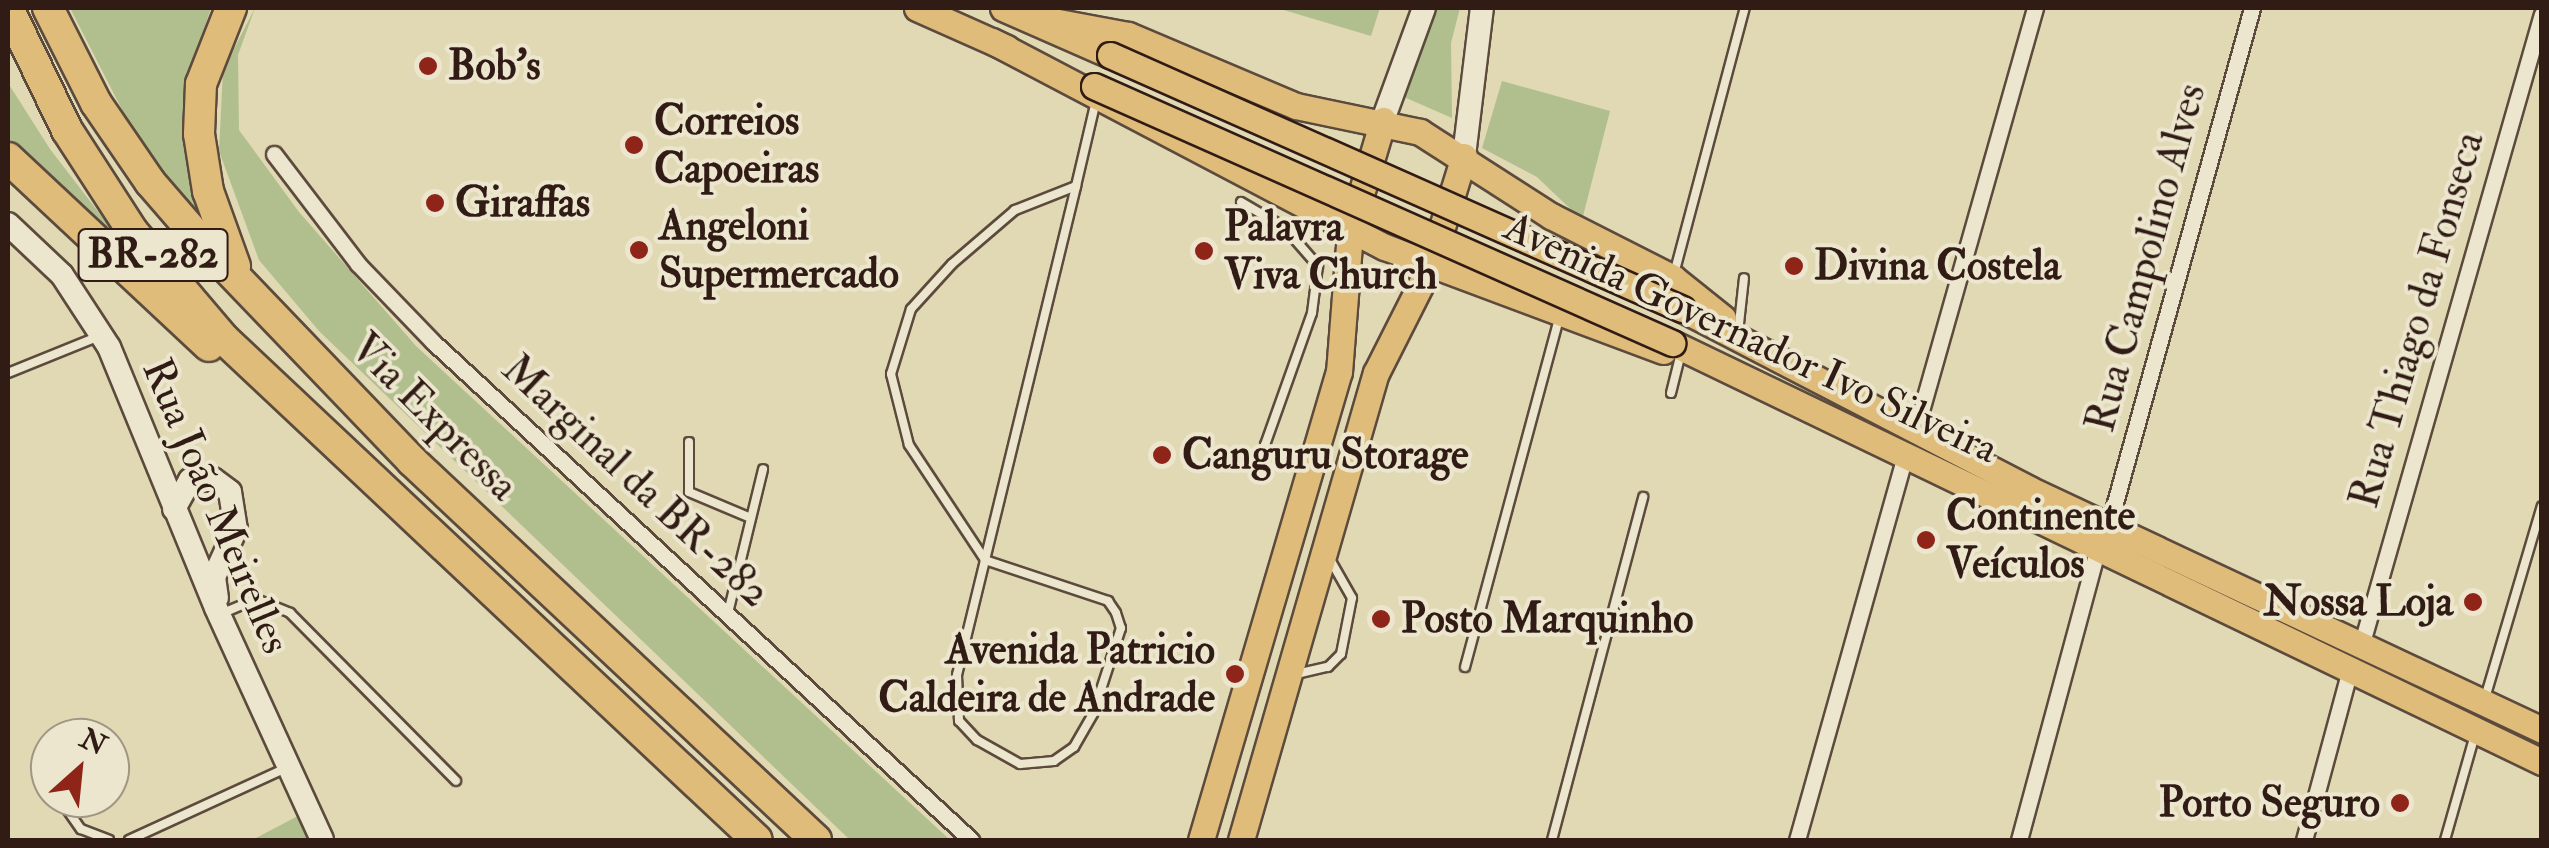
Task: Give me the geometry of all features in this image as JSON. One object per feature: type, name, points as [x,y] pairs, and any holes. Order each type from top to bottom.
[{"type":"highway","name":"Via Expressa","points":[[48,8],[96,103],[150,182],[412,461],[816,840]]},
{"type":"highway","points":[[232,8],[201,84],[199,134],[224,244],[246,286]]},
{"type":"highway","name":"Via Expressa","points":[[12,15],[68,130],[133,232],[224,339],[757,840]]},
{"type":"highway","points":[[8,158],[243,377],[341,450]]},
{"type":"main road","name":"Avenida Governador Ivo Silveira","points":[[917,8],[1095,94],[1676,350],[1911,442],[2356,657],[2541,728]]},
{"type":"main road","points":[[1201,840],[1346,344],[1350,231],[1383,120],[1424,8]]},
{"type":"main road","points":[[1241,840],[1322,548],[1376,372],[1430,266],[1464,156],[1482,8]]},
{"type":"main road","name":"Avenida Governador Ivo Silveira","points":[[1012,11],[1738,334],[1911,442]]},
{"type":"main road","points":[[1012,11],[1128,35],[1296,106],[1383,120],[1464,156],[1551,216],[1673,278],[1738,334]]},
{"type":"main road","points":[[1095,94],[1350,231],[1430,266],[1676,350]]},
{"type":"main road","name":"Rua João Meirelles","points":[[8,224],[62,275],[101,334],[217,612],[322,840]]},
{"type":"main road","points":[[174,509],[190,480],[213,478],[230,492],[236,529],[214,577],[217,612]]},
{"type":"main road","name":"Avenida Governador Ivo Silveira","points":[[2356,657],[2476,730],[2542,762]]},
{"type":"street","points":[[1797,840],[2035,8]]},
{"type":"street","name":"Rua Campolino Alves","points":[[2019,840],[2252,8]]},
{"type":"street","name":"Rua Thiago da Fonseca","points":[[2304,840],[2542,14]]},
{"type":"street","name":"Marginal da BR-282","points":[[274,154],[358,264],[432,342],[971,840]]},
{"type":"lane","points":[[1673,278],[1745,8]]},
{"type":"lane","points":[[1076,186],[1015,210],[952,264],[911,310],[891,374],[908,444],[984,560],[1108,601],[1121,628],[1093,714],[1074,748],[1054,761],[1020,764],[977,740],[960,720],[956,676],[984,560],[1076,186],[1095,94]]},
{"type":"lane","points":[[1241,202],[1284,227],[1318,266],[1312,313],[1265,445],[1270,454],[1311,468]]},
{"type":"lane","points":[[1738,334],[1744,278]]},
{"type":"lane","points":[[1465,666],[1562,312]]},
{"type":"lane","points":[[8,373],[101,334]]},
{"type":"lane","points":[[1671,393],[1676,350]]},
{"type":"lane","points":[[688,442],[689,492],[751,518]]},
{"type":"lane","points":[[728,614],[763,469]]},
{"type":"lane","points":[[1552,840],[1643,497]]},
{"type":"lane","points":[[2484,704],[2542,506]]},
{"type":"lane","points":[[1289,676],[1328,667],[1341,654],[1352,598],[1322,548]]},
{"type":"lane","points":[[217,612],[256,600],[290,613],[456,781]]},
{"type":"lane","points":[[2445,840],[2476,730]]},
{"type":"lane","points":[[129,840],[288,767]]},
{"type":"lane","points":[[73,818],[81,829],[109,840]]},
{"type":"green space","points":[[70,8],[211,8],[189,74],[184,124],[201,225],[137,139]]},
{"type":"green space","points":[[255,8],[238,55],[239,130],[299,212],[416,346],[950,840],[850,840],[319,331],[259,260],[219,151],[223,70]]},
{"type":"green space","points":[[1277,8],[1380,8],[1371,36]]},
{"type":"green space","points":[[1437,8],[1460,8],[1451,43],[1452,118],[1404,97]]},
{"type":"green space","points":[[1502,81],[1610,111],[1582,220],[1537,177],[1482,148]]},
{"type":"green space","points":[[8,83],[50,149],[116,235],[8,139]]},
{"type":"green space","points":[[298,816],[309,840],[252,840]]},
{"type":"place","name":"Bob's","points":[[428,66]]},
{"type":"place","name":"Correios Capoeiras","points":[[634,145]]},
{"type":"place","name":"Giraffas","points":[[435,203]]},
{"type":"place","name":"Angeloni Supermercado","points":[[639,250]]},
{"type":"place","name":"Palavra Viva Church","points":[[1204,251]]},
{"type":"place","name":"Divina Costela","points":[[1794,266]]},
{"type":"place","name":"Canguru Storage","points":[[1162,455]]},
{"type":"place","name":"Continente Veículos","points":[[1926,540]]},
{"type":"place","name":"Nossa Loja","points":[[2473,602]]},
{"type":"place","name":"Posto Marquinho","points":[[1381,619]]},
{"type":"place","name":"Avenida Patricio Caldeira de Andrade","points":[[1235,674]]},
{"type":"place","name":"Porto Seguro","points":[[2400,803]]}]
